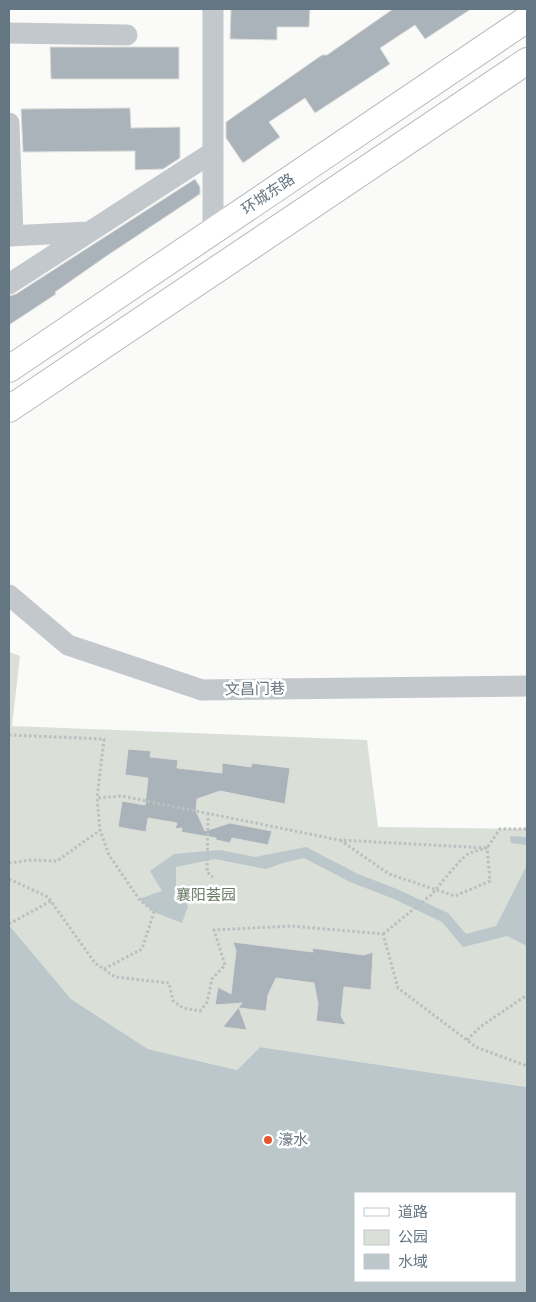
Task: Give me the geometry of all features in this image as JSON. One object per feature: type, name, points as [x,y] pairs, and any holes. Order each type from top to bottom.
[{"type":"main road","name":"环城东路","points":[[9,369],[527,19]]},
{"type":"main road","points":[[9,409],[527,61]]},
{"type":"street","points":[[212,232],[213,9]]},
{"type":"street","points":[[9,33],[127,35]]},
{"type":"street","points":[[9,124],[11,236],[88,232]]},
{"type":"street","points":[[9,284],[213,152]]},
{"type":"street","name":"文昌门巷","points":[[9,595],[68,645],[202,690],[527,686]]},
{"type":"path","points":[[9,735],[104,739],[98,798],[100,830],[109,855],[139,899],[154,912],[142,949],[104,969]]},
{"type":"path","points":[[98,798],[122,796],[339,840],[487,848]]},
{"type":"path","points":[[208,813],[207,872],[213,877]]},
{"type":"path","points":[[9,879],[48,897],[95,963],[115,977],[168,983],[173,1001],[184,1008],[200,1011],[207,1002],[212,979],[225,965],[214,930],[291,926],[383,934],[436,890],[468,854],[487,848],[500,829],[527,829]]},
{"type":"path","points":[[9,863],[31,860],[58,861],[100,830]]},
{"type":"path","points":[[339,840],[389,874],[455,896],[490,881],[487,848]]},
{"type":"path","points":[[9,924],[51,901]]},
{"type":"path","points":[[383,934],[398,988],[476,1047],[527,1066]]},
{"type":"path","points":[[467,1040],[480,1027],[527,995]]},
{"type":"green space","name":"襄阳荟园","points":[[9,652],[20,656],[12,726],[367,740],[378,827],[527,829],[527,1087],[260,1047],[237,1070],[148,1049],[71,999],[9,925]]},
{"type":"water","points":[[510,836],[527,837],[527,845],[511,843]]},
{"type":"water","points":[[306,847],[358,874],[397,889],[448,913],[466,934],[496,926],[526,867],[527,946],[507,936],[463,947],[442,922],[394,899],[350,882],[304,858],[266,869],[215,859],[176,867],[176,892],[188,906],[182,923],[154,912],[139,899],[162,891],[150,871],[174,854],[220,850],[255,857]]},
{"type":"water","name":"濠水","points":[[9,925],[71,999],[148,1049],[237,1070],[260,1047],[527,1087],[527,1293],[9,1293]]},
{"type":"building","points":[[231,9],[310,9],[309,27],[277,27],[277,40],[230,39]]},
{"type":"building","points":[[393,9],[471,9],[425,39],[415,25],[380,48],[390,64],[315,113],[305,98],[269,122],[280,137],[243,163],[226,138],[226,122],[322,55],[327,55]]},
{"type":"building","points":[[50,47],[179,47],[179,79],[51,79]]},
{"type":"building","points":[[130,108],[131,128],[180,127],[180,158],[163,169],[135,170],[135,151],[23,152],[21,109]]},
{"type":"building","points":[[195,179],[200,187],[200,194],[105,257],[55,292],[56,294],[9,325],[9,296],[16,294]]},
{"type":"building","points":[[128,749],[151,751],[150,757],[178,760],[177,768],[222,773],[222,763],[251,767],[252,763],[290,768],[285,804],[220,791],[197,799],[196,811],[205,831],[230,823],[272,831],[268,845],[232,838],[230,843],[216,840],[216,838],[181,832],[182,828],[175,829],[177,823],[148,818],[146,832],[118,827],[122,801],[145,805],[148,778],[125,775]]},
{"type":"building","points":[[233,942],[313,952],[312,948],[364,955],[373,952],[371,990],[344,987],[341,1016],[346,1025],[316,1021],[318,1004],[314,983],[276,978],[268,995],[266,1011],[239,1008],[247,1030],[223,1027],[242,1003],[215,1005],[218,987],[231,994],[236,951]]},
{"type":"place","name":"濠水","points":[[268,1140]]}]
